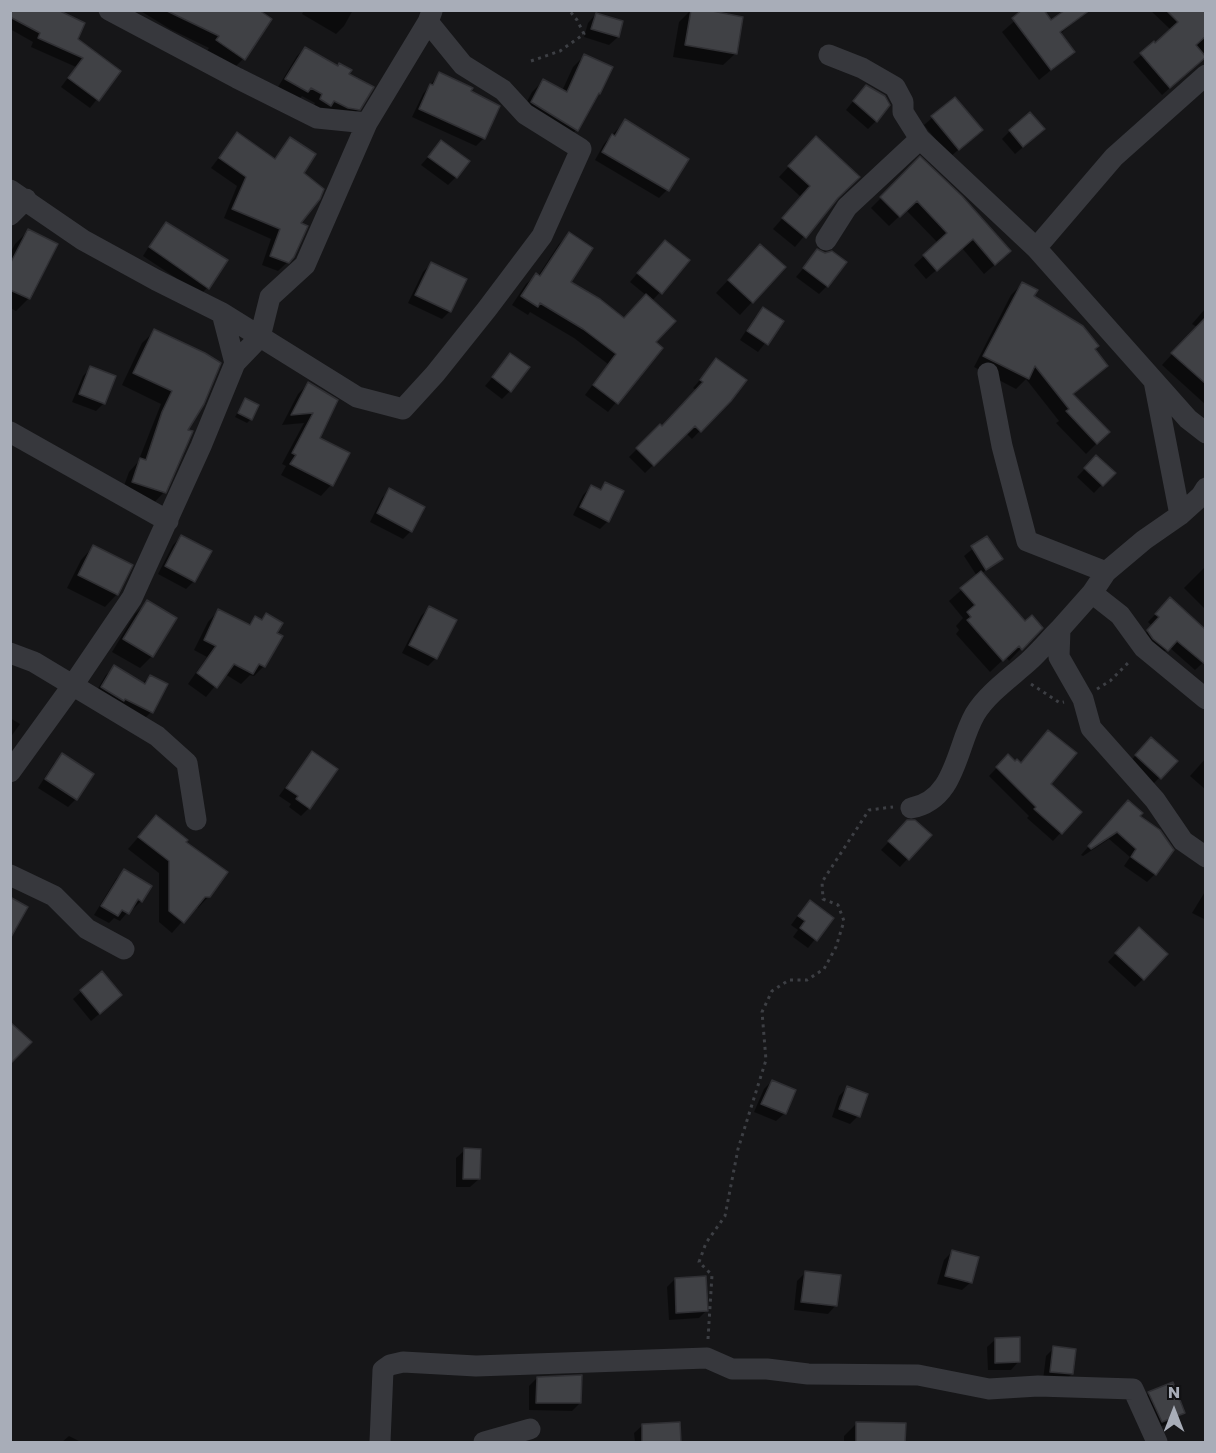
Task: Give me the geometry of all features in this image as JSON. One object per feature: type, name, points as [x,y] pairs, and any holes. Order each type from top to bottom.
[{"type":"street","points":[[109,10],[317,118],[367,123]]},
{"type":"street","points":[[10,215],[18,194],[83,240],[222,313],[260,337],[357,397],[404,409],[435,374],[542,236],[581,149],[525,114],[503,90],[463,65],[430,16],[367,123],[305,265],[270,297],[260,337],[235,363],[168,521],[132,598],[10,772]]},
{"type":"street","points":[[829,55],[862,68],[895,87],[903,102],[903,112],[920,139],[1036,248],[1188,419],[1206,433]]},
{"type":"street","points":[[1036,248],[1114,157],[1206,75]]},
{"type":"street","points":[[826,240],[847,207],[920,139]]},
{"type":"street","points":[[222,313],[235,363]]},
{"type":"street","points":[[988,374],[1002,446],[1027,541],[1106,572]]},
{"type":"street","points":[[1154,381],[1180,515]]},
{"type":"street","points":[[10,432],[168,521]]},
{"type":"street","points":[[911,808],[934,800],[944,789],[976,713],[1000,686],[1029,661],[1060,629],[1092,593],[1106,572],[1144,540],[1180,515],[1201,496],[1206,488]]},
{"type":"street","points":[[1092,593],[1119,615],[1144,648],[1206,699]]},
{"type":"street","points":[[1060,629],[1059,657],[1083,699],[1091,728],[1155,800],[1183,841],[1206,857]]},
{"type":"street","points":[[10,653],[34,662],[157,736],[187,763],[196,820]]},
{"type":"street","points":[[10,875],[54,896],[87,929],[124,949]]},
{"type":"street","points":[[380,1443],[383,1370],[390,1365],[404,1362],[476,1366],[707,1358],[732,1369],[767,1369],[808,1374],[918,1375],[989,1389],[1038,1386],[1133,1389],[1157,1443]]},
{"type":"street","points":[[484,1443],[530,1429]]},
{"type":"path","points":[[531,62],[560,51],[584,34],[577,20],[568,10]]},
{"type":"path","points":[[707,1358],[712,1275],[699,1262],[706,1243],[725,1216],[738,1149],[766,1060],[762,1012],[772,991],[789,980],[807,980],[824,969],[836,947],[844,921],[838,905],[824,899],[822,882],[870,810],[911,808]]},
{"type":"building","points":[[10,10],[58,10],[85,23],[78,39],[121,71],[99,101],[68,78],[83,58],[38,38],[40,33],[10,17]]},
{"type":"building","points":[[165,10],[259,10],[272,19],[245,60],[216,40],[219,36]]},
{"type":"building","points":[[691,10],[707,10],[743,17],[737,54],[685,45]]},
{"type":"building","points":[[1022,10],[1044,10],[1051,20],[1065,10],[1090,10],[1060,32],[1075,52],[1051,70],[1012,18]]},
{"type":"building","points":[[1166,10],[1206,10],[1206,36],[1196,45],[1206,57],[1170,88],[1140,53],[1178,22]]},
{"type":"building","points":[[596,13],[623,21],[619,37],[591,29]]},
{"type":"building","points":[[305,47],[338,66],[339,63],[352,70],[349,74],[374,87],[360,110],[348,108],[334,101],[331,106],[320,99],[322,94],[311,88],[308,92],[285,79]]},
{"type":"building","points":[[584,54],[613,67],[578,131],[531,102],[543,79],[567,92]]},
{"type":"building","points":[[439,72],[473,88],[471,91],[500,106],[485,139],[419,109],[430,84],[433,85]]},
{"type":"building","points":[[866,85],[885,96],[890,105],[877,122],[853,101]]},
{"type":"building","points":[[955,97],[983,130],[959,150],[931,116]]},
{"type":"building","points":[[1030,112],[1045,129],[1023,147],[1009,130]]},
{"type":"building","points":[[625,119],[689,159],[669,191],[602,152],[612,134],[615,136]]},
{"type":"building","points":[[237,132],[275,159],[290,137],[316,154],[304,173],[324,189],[320,199],[301,223],[308,226],[289,263],[270,256],[280,229],[232,209],[246,177],[219,158]]},
{"type":"building","points":[[816,136],[860,177],[838,198],[806,238],[782,218],[810,186],[788,166]]},
{"type":"building","points":[[441,140],[470,161],[457,178],[428,157]]},
{"type":"building","points":[[920,156],[962,196],[1011,251],[995,265],[973,239],[937,271],[923,255],[947,233],[917,201],[900,217],[880,197]]},
{"type":"building","points":[[166,222],[228,260],[209,289],[149,247]]},
{"type":"building","points":[[28,229],[58,244],[30,299],[10,290],[10,264]]},
{"type":"building","points":[[569,232],[593,248],[571,282],[600,299],[624,318],[646,294],[676,321],[656,342],[663,348],[618,404],[593,385],[616,354],[583,329],[540,303],[538,307],[521,296],[536,273],[540,276]]},
{"type":"building","points":[[665,240],[690,260],[662,294],[637,273]]},
{"type":"building","points":[[760,244],[786,267],[753,303],[728,280]]},
{"type":"building","points":[[817,249],[825,253],[832,251],[847,262],[828,287],[803,268]]},
{"type":"building","points":[[431,262],[467,279],[451,312],[415,295]]},
{"type":"building","points":[[1022,282],[1038,290],[1034,296],[1083,326],[1099,346],[1095,349],[1108,366],[1073,394],[1110,432],[1097,444],[1066,411],[1069,409],[1035,366],[1029,379],[983,356]]},
{"type":"building","points":[[763,307],[784,321],[768,345],[747,331]]},
{"type":"building","points":[[1206,317],[1206,384],[1171,353]]},
{"type":"building","points":[[154,329],[221,363],[204,404],[188,430],[193,431],[166,493],[132,482],[140,458],[146,460],[162,412],[172,391],[133,373]]},
{"type":"building","points":[[510,353],[530,367],[511,392],[492,377]]},
{"type":"building","points":[[716,358],[747,380],[731,401],[701,432],[695,426],[654,466],[636,448],[660,424],[662,426],[703,382],[700,380]]},
{"type":"building","points":[[90,366],[116,376],[105,404],[79,394]]},
{"type":"building","points":[[308,382],[338,400],[320,438],[350,453],[333,486],[290,464],[296,455],[292,453],[313,413],[291,415]]},
{"type":"building","points":[[245,398],[259,405],[252,420],[238,413]]},
{"type":"building","points":[[1096,455],[1116,473],[1103,486],[1084,468]]},
{"type":"building","points":[[605,482],[624,491],[609,522],[580,507],[591,485],[601,490]]},
{"type":"building","points":[[389,488],[425,507],[412,532],[377,513]]},
{"type":"building","points":[[181,535],[212,551],[195,582],[165,566]]},
{"type":"building","points":[[987,536],[1003,559],[986,570],[971,546]]},
{"type":"building","points":[[93,545],[133,565],[118,595],[78,575]]},
{"type":"building","points":[[981,571],[1025,621],[1032,615],[1043,628],[1022,650],[1019,646],[1003,661],[967,620],[971,617],[967,612],[975,605],[960,588]]},
{"type":"building","points":[[1170,597],[1206,630],[1206,665],[1177,641],[1168,651],[1153,639],[1147,630],[1159,617],[1155,614]]},
{"type":"building","points":[[147,600],[177,618],[153,657],[123,639]]},
{"type":"building","points":[[429,606],[457,620],[437,659],[409,645]]},
{"type":"building","points":[[218,609],[250,625],[255,616],[262,620],[266,613],[283,623],[277,633],[283,636],[265,667],[259,664],[253,674],[234,664],[217,688],[197,673],[216,646],[204,640]]},
{"type":"building","points":[[114,665],[145,684],[150,675],[168,684],[153,713],[125,699],[124,701],[101,687]]},
{"type":"building","points":[[1048,730],[1077,753],[1051,784],[1082,812],[1062,834],[1034,809],[1036,807],[996,767],[1008,754],[1021,763]]},
{"type":"building","points":[[1151,737],[1178,761],[1161,779],[1135,755]]},
{"type":"building","points":[[312,751],[338,769],[310,809],[296,799],[298,796],[286,788]]},
{"type":"building","points":[[62,753],[94,774],[77,800],[45,779]]},
{"type":"building","points":[[1128,800],[1143,813],[1140,816],[1160,830],[1174,850],[1156,875],[1131,857],[1136,849],[1117,832],[1091,849],[1088,846]]},
{"type":"building","points":[[156,815],[188,840],[186,842],[228,872],[210,897],[205,897],[184,923],[169,911],[169,861],[138,837]]},
{"type":"building","points":[[907,820],[915,820],[932,835],[909,860],[888,841]]},
{"type":"building","points":[[124,869],[152,886],[142,902],[138,899],[129,914],[122,910],[118,916],[101,906]]},
{"type":"building","points":[[10,897],[28,907],[10,939]]},
{"type":"building","points":[[810,900],[834,918],[817,941],[800,928],[805,921],[798,916]]},
{"type":"building","points":[[1139,927],[1168,954],[1144,980],[1115,953]]},
{"type":"building","points":[[102,971],[122,995],[100,1014],[80,990]]},
{"type":"building","points":[[10,1022],[32,1042],[10,1064]]},
{"type":"building","points":[[772,1080],[796,1090],[786,1114],[761,1104]]},
{"type":"building","points":[[847,1086],[868,1094],[860,1117],[839,1109]]},
{"type":"building","points":[[464,1148],[481,1149],[480,1179],[463,1179]]},
{"type":"building","points":[[952,1250],[979,1257],[972,1283],[945,1276]]},
{"type":"building","points":[[805,1271],[841,1275],[837,1306],[801,1302]]},
{"type":"building","points":[[706,1276],[708,1311],[676,1313],[675,1278]]},
{"type":"building","points":[[1020,1337],[1020,1362],[995,1363],[995,1338]]},
{"type":"building","points":[[1053,1346],[1076,1349],[1073,1374],[1050,1372]]},
{"type":"building","points":[[582,1375],[581,1403],[536,1403],[537,1377]]},
{"type":"building","points":[[1173,1382],[1185,1413],[1162,1422],[1148,1392]]},
{"type":"building","points":[[680,1422],[681,1443],[642,1443],[642,1424]]},
{"type":"building","points":[[856,1422],[906,1423],[905,1443],[856,1443]]}]
